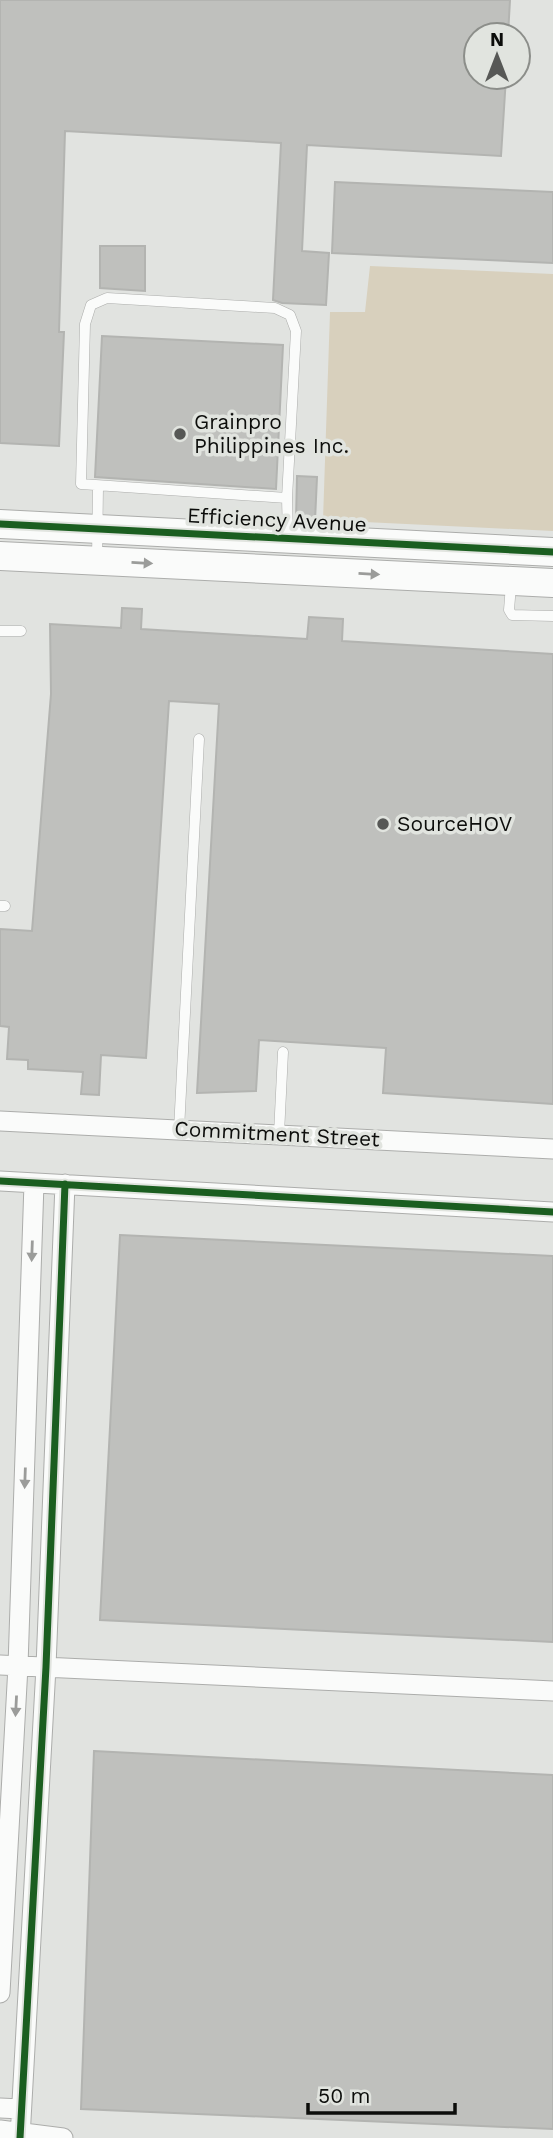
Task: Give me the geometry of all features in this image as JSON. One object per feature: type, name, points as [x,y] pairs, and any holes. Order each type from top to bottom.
[{"type":"street","name":"Efficiency Avenue","points":[[0,524],[553,552]]},
{"type":"street","points":[[0,556],[553,583]]},
{"type":"street","name":"Commitment Street","points":[[0,1121],[553,1149]]},
{"type":"street","points":[[0,1181],[553,1212]]},
{"type":"street","points":[[0,1993],[9,1665],[34,1183]]},
{"type":"street","points":[[20,2135],[46,1667],[65,1184]]},
{"type":"street","points":[[9,1665],[553,1691]]},
{"type":"street","points":[[4,1879],[35,1881]]},
{"type":"street","points":[[0,2108],[21,2109]]},
{"type":"street","points":[[0,2130],[20,2135],[64,2138]]},
{"type":"lane","points":[[287,498],[81,484],[79,478],[85,324],[91,305],[107,298],[275,308],[290,316],[296,331],[287,498],[288,539]]},
{"type":"lane","points":[[97,560],[98,487]]},
{"type":"lane","points":[[512,581],[509,610],[513,615],[553,616]]},
{"type":"lane","points":[[0,631],[21,631]]},
{"type":"lane","points":[[179,1130],[199,738]]},
{"type":"lane","points":[[279,1134],[283,1052]]},
{"type":"shaded area","points":[[370,266],[553,274],[553,531],[323,520],[330,312],[365,312]]},
{"type":"building","points":[[0,0],[510,0],[509,21],[462,21],[462,91],[505,91],[501,156],[307,145],[302,251],[329,253],[326,305],[282,303],[273,300],[281,143],[65,131],[59,332],[64,332],[59,446],[0,443]]},
{"type":"building","points":[[335,182],[553,192],[553,263],[332,253]]},
{"type":"building","points":[[100,246],[145,246],[145,291],[100,288]]},
{"type":"building","points":[[102,336],[283,345],[276,489],[95,477]]},
{"type":"building","points":[[297,476],[317,477],[315,521],[296,520]]},
{"type":"building","name":"SourceHOV","points":[[122,608],[142,609],[141,629],[307,639],[309,617],[343,619],[342,641],[553,654],[553,1104],[383,1093],[386,1048],[259,1040],[256,1091],[197,1093],[219,704],[169,701],[146,1058],[101,1055],[99,1095],[81,1094],[83,1072],[28,1069],[28,1060],[7,1059],[9,1027],[0,1026],[0,929],[32,931],[51,694],[50,624],[121,628]]},
{"type":"building","points":[[120,1235],[553,1256],[553,1642],[100,1620]]},
{"type":"building","points":[[94,1751],[553,1775],[553,2129],[81,2109]]},
{"type":"cycle path","points":[[0,524],[553,552]]},
{"type":"cycle path","points":[[0,1181],[553,1212]]},
{"type":"cycle path","points":[[20,2138],[46,1667],[65,1184]]},
{"type":"place","name":"Grainpro Philippines Inc.","points":[[180,434]]},
{"type":"place","name":"SourceHOV","points":[[383,824]]}]
